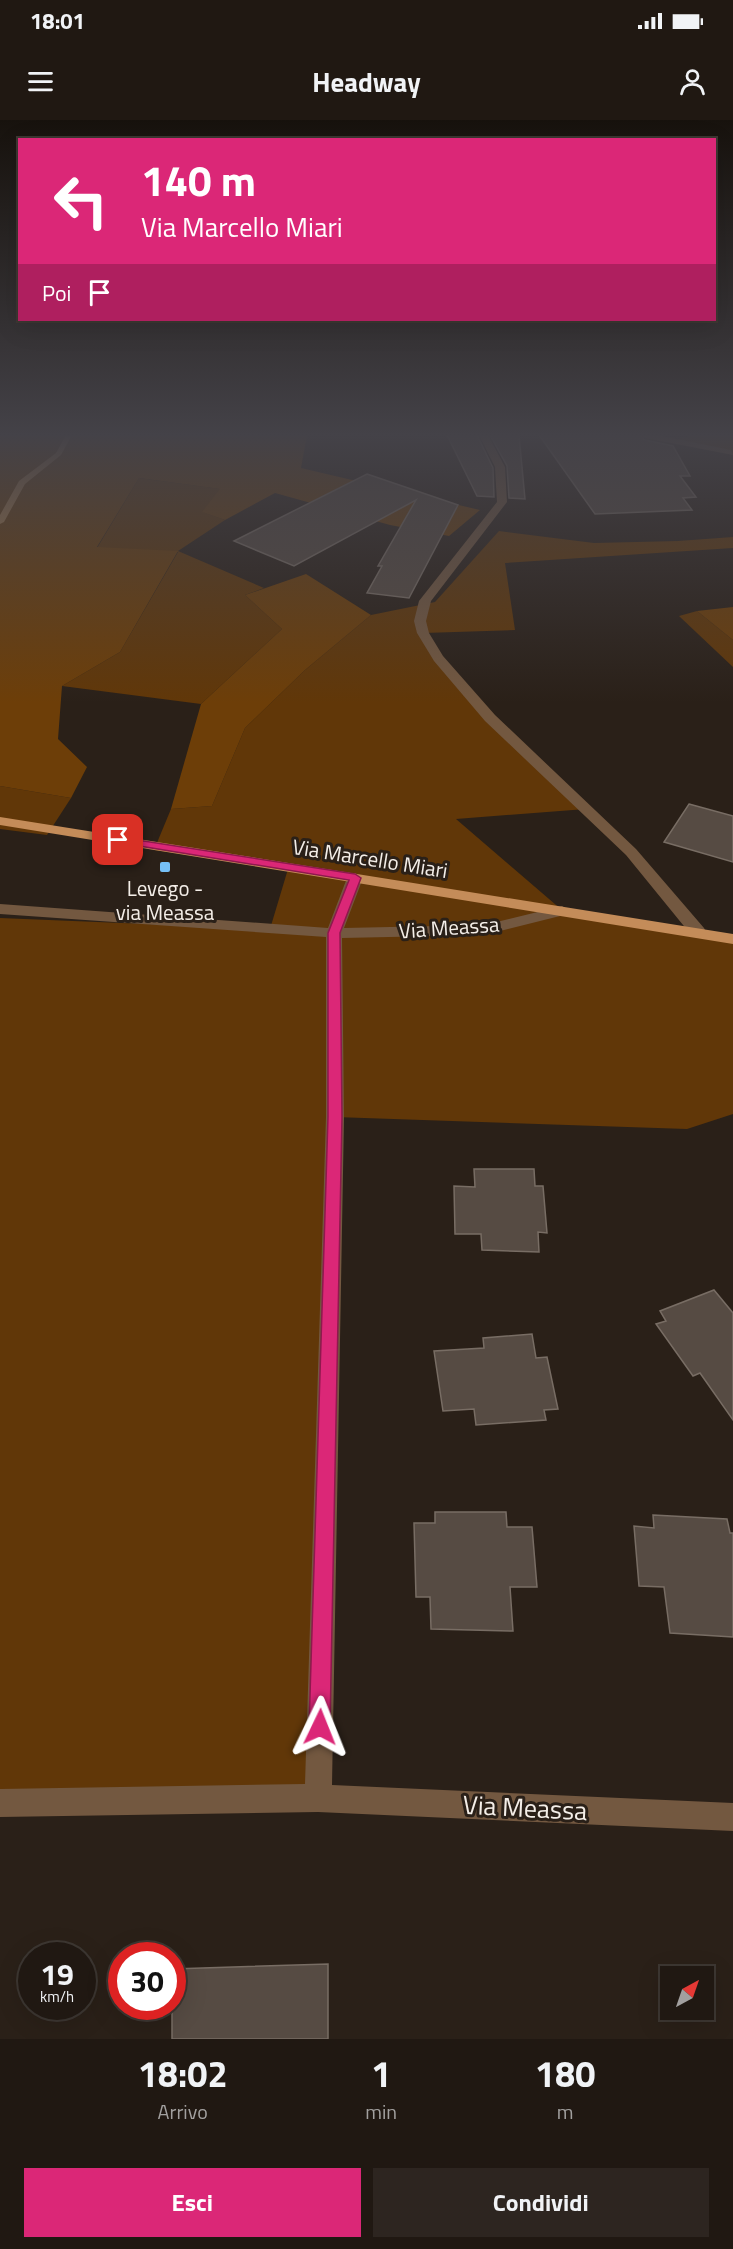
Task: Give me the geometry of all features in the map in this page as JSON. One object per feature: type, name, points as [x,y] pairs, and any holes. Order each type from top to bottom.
[{"type":"main road","name":"Via Marcello Miari","points":[[0,821],[733,939]]},
{"type":"street","points":[[484,525],[425,601],[420,621],[423,633],[438,658],[490,718],[631,852],[698,932]]},
{"type":"street","points":[[318,1798],[335,1117],[334,933],[355,878]]},
{"type":"street","name":"Via Meassa","points":[[0,909],[334,933],[484,930],[562,911]]},
{"type":"street","name":"Via Meassa","points":[[0,1803],[318,1798],[733,1817]]},
{"type":"shaded area","points":[[0,525],[111,525],[97,547],[178,551],[120,652],[62,686],[58,739],[87,767],[71,798],[0,786]]},
{"type":"shaded area","points":[[111,525],[218,525],[178,551],[264,588],[245,595],[282,629],[201,704],[62,686],[120,652],[178,552],[97,548]]},
{"type":"shaded area","points":[[388,525],[463,525],[449,536]]},
{"type":"shaded area","points":[[499,531],[594,543],[733,537],[733,548],[505,563],[515,630],[424,633],[438,658],[586,809],[456,819],[563,911],[733,939],[733,1114],[687,1129],[335,1117],[318,1798],[0,1803],[0,918],[270,929],[288,869],[154,850],[171,809],[212,806],[245,728],[305,670],[371,615],[435,602]]},
{"type":"shaded area","points":[[306,574],[371,615],[305,670],[245,728],[212,806],[171,809],[201,704],[282,629],[245,595]]},
{"type":"shaded area","points":[[733,607],[733,640],[697,611]]},
{"type":"shaded area","points":[[697,611],[733,640],[733,667],[679,616]]},
{"type":"shaded area","points":[[0,786],[71,798],[47,835],[0,829]]},
{"type":"building","points":[[267,525],[371,525],[294,566],[234,541]]},
{"type":"building","points":[[402,525],[448,525],[409,598],[367,593],[382,566],[378,566]]},
{"type":"building","points":[[689,804],[733,816],[733,862],[664,842]]},
{"type":"building","points":[[474,1169],[534,1169],[535,1186],[543,1186],[547,1233],[538,1232],[539,1252],[482,1250],[481,1234],[455,1234],[454,1186],[475,1187]]},
{"type":"building","points":[[714,1290],[733,1313],[733,1420],[700,1373],[693,1376],[656,1324],[666,1321],[660,1311]]},
{"type":"building","points":[[532,1334],[536,1358],[547,1357],[558,1409],[544,1410],[546,1420],[476,1425],[474,1409],[443,1411],[434,1351],[484,1348],[483,1338]]},
{"type":"building","points":[[435,1512],[506,1512],[507,1527],[532,1527],[537,1587],[510,1587],[513,1631],[431,1629],[430,1597],[416,1597],[414,1523],[435,1523]]},
{"type":"building","points":[[653,1515],[727,1519],[730,1533],[733,1533],[733,1637],[670,1633],[664,1587],[639,1586],[634,1526],[654,1528]]},
{"type":"building","points":[[328,1964],[328,2039],[172,2039],[172,2020],[186,2020],[186,1969]]},
{"type":"place","name":"Levego - via Meassa","points":[[165,867]]},
{"type":"route","points":[[118,840],[355,878],[334,933],[335,1117],[320,1727]]}]
